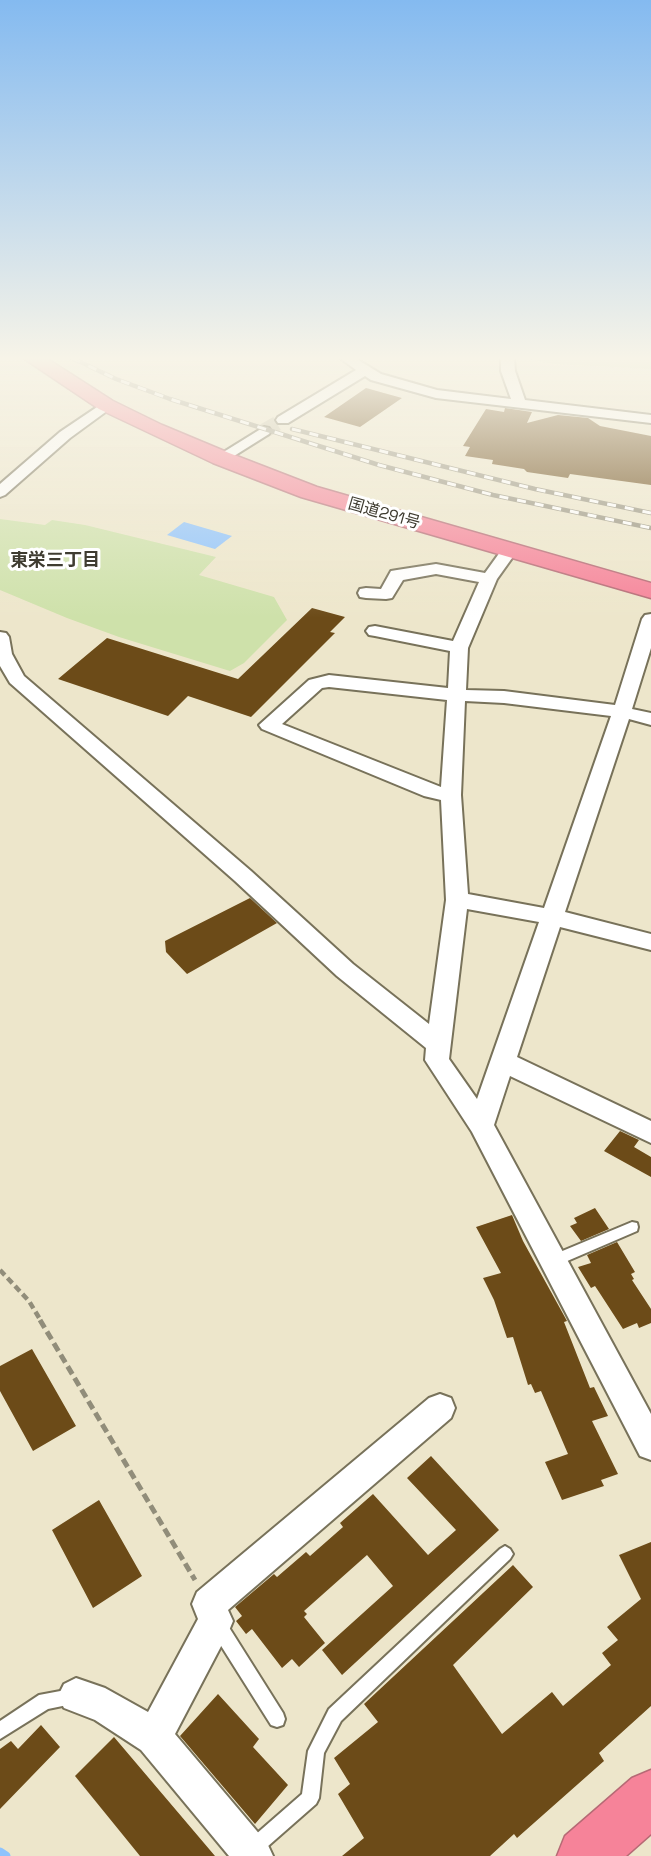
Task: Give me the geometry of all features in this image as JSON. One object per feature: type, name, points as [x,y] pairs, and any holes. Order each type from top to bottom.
[{"type":"highway","name":"国道291号","points":[[192,445],[309,492],[651,591]]},
{"type":"highway","points":[[585,1856],[651,1797]]},
{"type":"street","points":[[0,492],[54,445]]},
{"type":"street","points":[[221,458],[242,445]]},
{"type":"street","points":[[509,551],[489,579],[459,648],[451,795],[457,900],[437,1060],[482,1125],[651,1445]]},
{"type":"street","points":[[366,593],[387,594],[398,575],[436,569],[489,579]]},
{"type":"street","points":[[482,1125],[622,712],[651,619]]},
{"type":"street","points":[[375,631],[459,648]]},
{"type":"street","points":[[0,637],[3,654],[16,679],[243,876],[345,970],[440,1046]]},
{"type":"street","points":[[451,795],[431,792],[269,725],[316,684],[329,681],[456,695],[504,697],[622,712],[651,719]]},
{"type":"street","points":[[457,900],[552,917],[651,942]]},
{"type":"street","points":[[502,1061],[651,1133]]},
{"type":"street","points":[[153,1737],[212,1613],[440,1408]]},
{"type":"street","points":[[76,1696],[105,1706],[153,1737],[252,1853]]},
{"type":"lane","points":[[553,1261],[632,1227]]},
{"type":"lane","points":[[252,1853],[310,1798],[316,1751],[335,1715],[505,1554]]},
{"type":"lane","points":[[212,1613],[278,1719]]},
{"type":"lane","points":[[0,1731],[45,1701],[76,1696]]},
{"type":"path","points":[[0,1270],[29,1301],[212,1613]]},
{"type":"green space","points":[[0,519],[45,525],[52,520],[85,525],[216,557],[199,575],[274,597],[287,620],[244,663],[230,671],[119,637],[0,590]]},
{"type":"water","points":[[184,522],[232,536],[215,549],[167,535]]},
{"type":"building","points":[[651,445],[651,485],[570,474],[568,478],[527,472],[524,469],[492,464],[493,460],[465,456],[470,447],[463,446]]},
{"type":"building","points":[[312,608],[345,617],[330,632],[335,633],[251,717],[188,696],[168,716],[58,679],[107,638],[238,679]]},
{"type":"building","points":[[250,898],[277,923],[187,974],[166,952],[165,941]]},
{"type":"building","points":[[620,1131],[639,1140],[634,1147],[651,1157],[651,1177],[604,1151]]},
{"type":"building","points":[[595,1208],[609,1229],[581,1241],[570,1226],[577,1223],[574,1218]]},
{"type":"building","points":[[512,1215],[523,1241],[567,1321],[564,1322],[590,1388],[594,1387],[608,1416],[592,1421],[618,1474],[601,1480],[604,1486],[562,1500],[545,1462],[568,1454],[541,1391],[535,1393],[531,1384],[528,1385],[513,1337],[507,1338],[494,1300],[483,1278],[501,1273],[476,1227]]},
{"type":"building","points":[[617,1242],[635,1272],[631,1274],[634,1279],[632,1280],[651,1309],[651,1323],[639,1328],[637,1323],[623,1329],[595,1286],[591,1288],[578,1267],[591,1263],[587,1255]]},
{"type":"building","points":[[32,1349],[76,1426],[33,1451],[0,1391],[0,1366]]},
{"type":"building","points":[[431,1456],[499,1530],[342,1675],[322,1650],[393,1586],[367,1555],[304,1611],[307,1614],[304,1617],[325,1643],[299,1667],[292,1659],[282,1668],[252,1629],[246,1634],[236,1621],[242,1616],[235,1607],[274,1574],[277,1577],[306,1552],[310,1556],[343,1527],[340,1523],[373,1494],[428,1555],[456,1530],[407,1478]]},
{"type":"building","points":[[99,1500],[142,1576],[93,1608],[52,1530]]},
{"type":"building","points":[[651,1542],[651,1706],[599,1753],[604,1761],[517,1838],[514,1834],[490,1856],[342,1856],[364,1838],[338,1794],[350,1784],[334,1758],[378,1722],[364,1704],[513,1565],[533,1587],[453,1665],[502,1734],[552,1692],[563,1706],[611,1665],[602,1653],[618,1640],[607,1627],[641,1599],[619,1555]]},
{"type":"building","points":[[218,1694],[259,1739],[253,1747],[288,1785],[255,1824],[180,1736]]},
{"type":"building","points":[[41,1725],[60,1747],[0,1809],[0,1749],[11,1741],[18,1749]]},
{"type":"building","points":[[114,1737],[215,1856],[140,1856],[75,1776]]},
{"type":"waterway","points":[[0,1852],[6,1856]]},
{"type":"railway","points":[[314,445],[379,465],[493,495],[651,528]]},
{"type":"railway","points":[[355,445],[535,489],[651,513]]},
{"type":"district","name":"東栄三丁目","points":[[55,561]]}]
